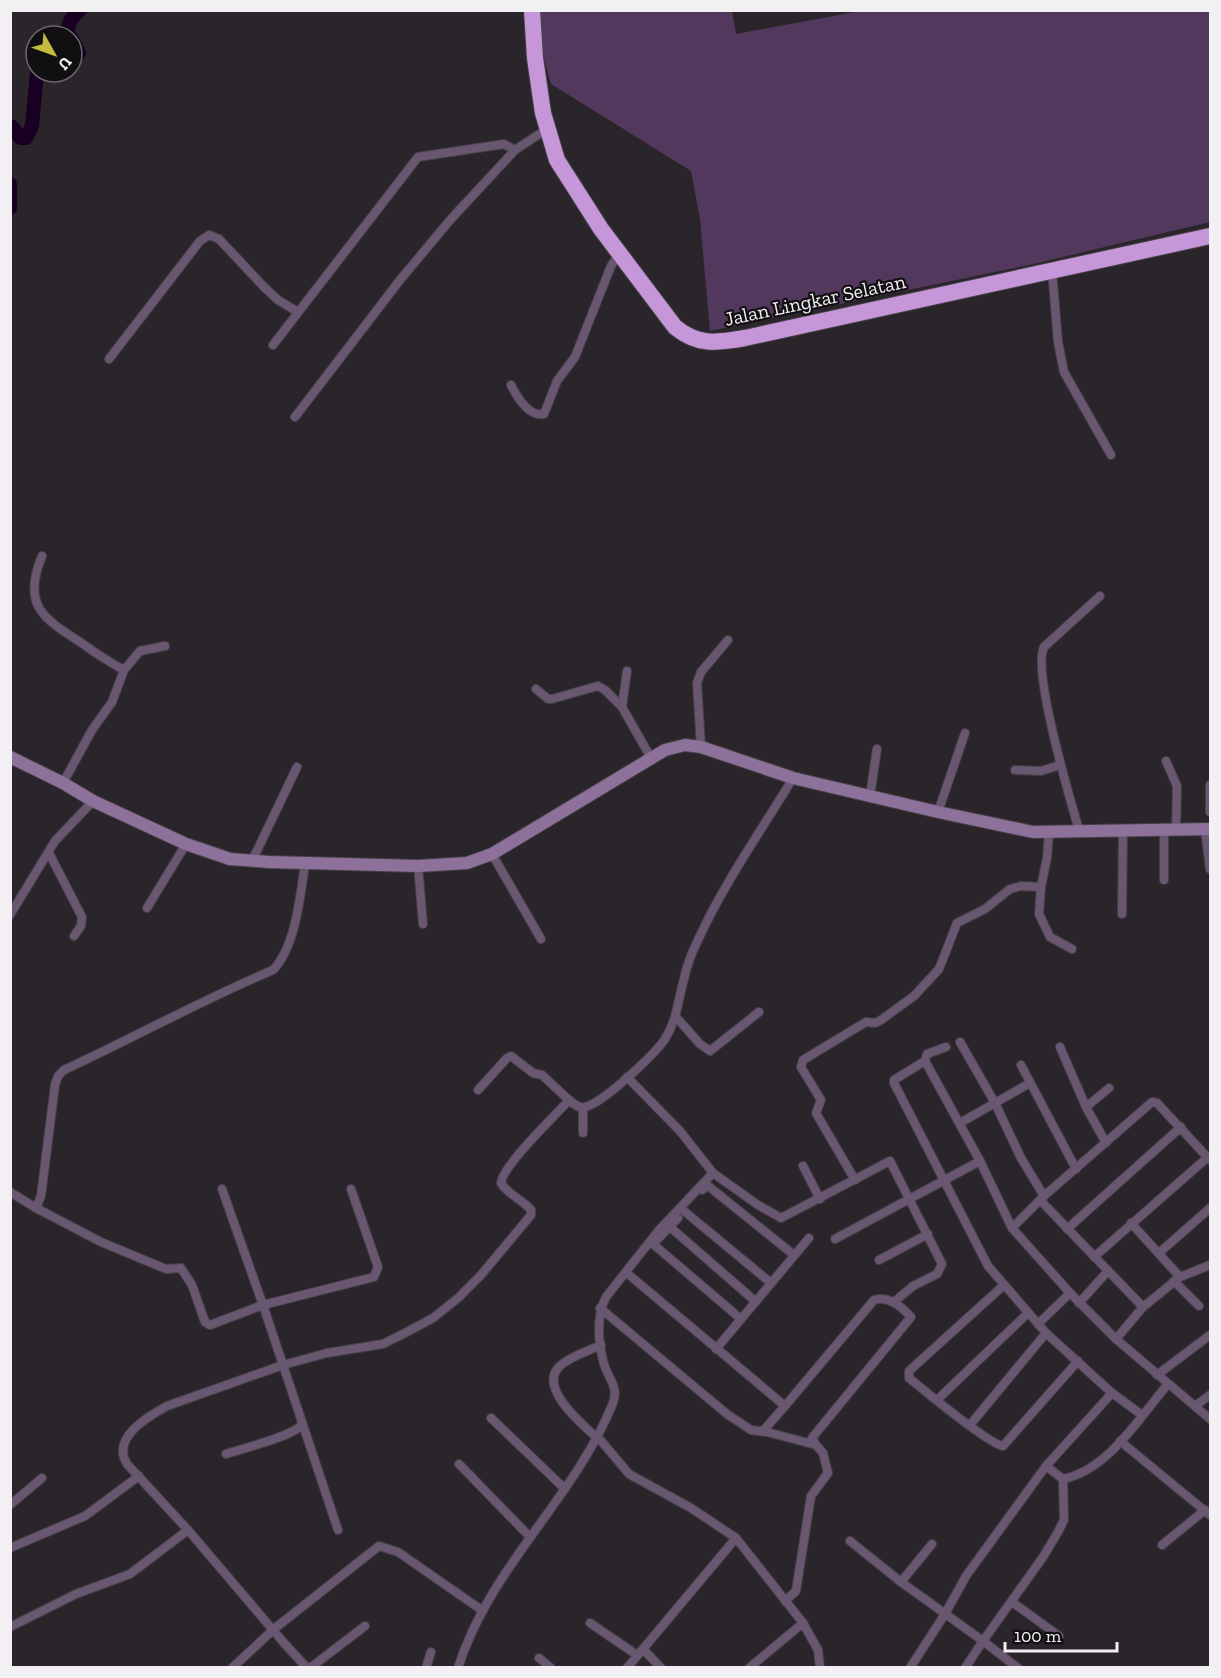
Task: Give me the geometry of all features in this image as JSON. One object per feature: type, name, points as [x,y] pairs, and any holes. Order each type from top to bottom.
[{"type":"highway","name":"Jalan Lingkar Selatan","points":[[532,10],[535,58],[547,129],[556,160],[619,254],[675,327],[686,336],[699,341],[720,342],[1210,236]]},
{"type":"street","points":[[295,417],[400,280],[451,219],[515,150],[547,129]]},
{"type":"street","points":[[273,345],[418,157],[504,144],[515,150]]},
{"type":"street","points":[[109,360],[200,241],[209,235],[219,239],[279,300],[298,312]]},
{"type":"street","points":[[511,385],[519,401],[537,414],[544,414],[557,381],[575,357],[611,266],[619,254]]},
{"type":"street","points":[[1052,270],[1064,372],[1111,455]]},
{"type":"street","points":[[42,556],[33,583],[37,600],[45,617],[53,625],[124,670]]},
{"type":"street","points":[[1079,831],[1060,765],[1048,710],[1042,671],[1042,651],[1044,646],[1100,596]]},
{"type":"street","points":[[700,747],[697,683],[701,672],[728,640]]},
{"type":"street","points":[[63,783],[92,730],[112,702],[124,670],[140,651],[165,646]]},
{"type":"street","points":[[622,707],[627,671]]},
{"type":"street","points":[[536,689],[548,699],[598,686],[605,690],[622,707],[651,758]]},
{"type":"street","points":[[938,812],[965,733]]},
{"type":"street","points":[[10,757],[63,783],[93,801],[186,843],[230,859],[305,864],[418,866],[476,861],[492,854],[651,758],[685,745],[700,747],[793,778],[1033,832],[1208,830],[1210,869]]},
{"type":"street","points":[[870,796],[878,749]]},
{"type":"street","points":[[1164,880],[1177,786],[1166,761]]},
{"type":"street","points":[[1015,770],[1041,771],[1060,765]]},
{"type":"street","points":[[252,861],[297,767]]},
{"type":"street","points":[[477,1090],[511,1056],[542,1076],[578,1107],[583,1108],[599,1100],[648,1059],[664,1041],[676,1017],[684,978],[698,940],[732,876],[793,778]]},
{"type":"street","points":[[1210,785],[1210,812]]},
{"type":"street","points":[[10,915],[56,841],[93,801]]},
{"type":"street","points":[[1122,914],[1123,830]]},
{"type":"street","points":[[1049,832],[1039,914],[1050,937],[1072,949]]},
{"type":"street","points":[[147,908],[186,843]]},
{"type":"street","points":[[49,853],[81,917],[81,926],[74,936]]},
{"type":"street","points":[[492,854],[541,939]]},
{"type":"street","points":[[36,1208],[40,1196],[58,1076],[64,1070],[121,1044],[212,996],[273,970],[280,963],[297,913],[305,864]]},
{"type":"street","points":[[418,866],[423,924]]},
{"type":"street","points":[[855,1180],[816,1113],[821,1100],[801,1067],[803,1060],[866,1022],[875,1023],[881,1020],[914,996],[939,969],[955,927],[960,921],[985,909],[1010,889],[1021,886],[1041,886]]},
{"type":"street","points":[[676,1017],[700,1044],[710,1051],[759,1012]]},
{"type":"street","points":[[960,1042],[995,1103],[1042,1198],[1067,1229],[1143,1307]]},
{"type":"street","points":[[946,1047],[927,1054],[925,1061],[900,1075],[894,1083],[988,1266],[1046,1333],[1112,1392],[1142,1415]]},
{"type":"street","points":[[1060,1047],[1086,1107],[1106,1143]]},
{"type":"street","points":[[925,1061],[980,1161],[1012,1228],[1079,1303],[1116,1340],[1210,1419]]},
{"type":"street","points":[[1021,1065],[1076,1169]]},
{"type":"street","points":[[627,1077],[680,1131],[713,1173],[758,1205],[782,1218],[890,1161],[942,1264],[937,1274],[914,1286],[894,1302]]},
{"type":"street","points":[[960,1123],[1030,1083]]},
{"type":"street","points":[[1086,1107],[1109,1088]]},
{"type":"street","points":[[365,1626],[309,1668],[284,1643],[188,1530],[127,1464],[122,1448],[126,1439],[153,1414],[166,1406],[283,1365],[327,1353],[383,1344],[433,1318],[481,1275],[531,1215],[527,1204],[504,1189],[501,1183],[502,1177],[569,1100]]},
{"type":"street","points":[[1012,1228],[1042,1198],[1152,1102],[1157,1103],[1209,1158],[1094,1257]]},
{"type":"street","points":[[583,1108],[583,1133]]},
{"type":"street","points":[[1067,1229],[1181,1127]]},
{"type":"street","points":[[835,1239],[980,1161]]},
{"type":"street","points":[[803,1166],[820,1199]]},
{"type":"street","points":[[458,1668],[483,1611],[499,1583],[565,1489],[597,1436],[616,1395],[615,1387],[604,1365],[599,1327],[600,1308],[606,1297],[659,1230],[713,1173]]},
{"type":"street","points":[[626,1273],[707,1185],[794,1255]]},
{"type":"street","points":[[10,1192],[101,1242],[166,1269],[181,1268],[192,1285],[207,1325],[263,1305],[369,1279],[376,1274],[378,1268],[351,1189]]},
{"type":"street","points":[[222,1190],[338,1530]]},
{"type":"street","points":[[684,1211],[771,1283]]},
{"type":"street","points":[[1159,1253],[1209,1214]]},
{"type":"street","points":[[1131,1223],[1159,1253],[1198,1306]]},
{"type":"street","points":[[670,1227],[756,1301]]},
{"type":"street","points":[[879,1260],[928,1234]]},
{"type":"street","points":[[716,1348],[809,1238]]},
{"type":"street","points":[[653,1244],[741,1318]]},
{"type":"street","points":[[1116,1340],[1143,1307],[1177,1279],[1210,1265]]},
{"type":"street","points":[[1079,1303],[1108,1271]]},
{"type":"street","points":[[626,1273],[784,1406]]},
{"type":"street","points":[[1004,1285],[909,1371],[909,1378],[970,1425],[1003,1446],[1078,1361]]},
{"type":"street","points":[[1038,1324],[1070,1293]]},
{"type":"street","points":[[763,1431],[874,1300],[894,1302],[911,1317],[812,1438],[823,1453],[828,1473],[811,1496],[796,1591],[785,1601]]},
{"type":"street","points":[[600,1308],[727,1414],[751,1430],[816,1445]]},
{"type":"street","points":[[937,1400],[1028,1313]]},
{"type":"street","points":[[970,1425],[1046,1333]]},
{"type":"street","points":[[1157,1375],[1210,1335]]},
{"type":"street","points":[[602,1345],[562,1364],[555,1373],[554,1381],[559,1400],[597,1436],[629,1474],[691,1508],[736,1538],[803,1623],[818,1650],[820,1668]]},
{"type":"street","points":[[1063,1479],[1084,1473],[1106,1458],[1168,1384]]},
{"type":"street","points":[[910,1668],[945,1614],[966,1576],[1046,1466],[1112,1392]]},
{"type":"street","points":[[1195,1406],[1210,1395]]},
{"type":"street","points":[[491,1418],[565,1489]]},
{"type":"street","points":[[226,1455],[290,1433],[301,1425]]},
{"type":"street","points":[[1120,1441],[1208,1512],[1162,1545]]},
{"type":"street","points":[[459,1464],[530,1537]]},
{"type":"street","points":[[1046,1466],[1063,1479]]},
{"type":"street","points":[[10,1548],[85,1516],[139,1476]]},
{"type":"street","points":[[10,1505],[42,1478]]},
{"type":"street","points":[[965,1668],[1043,1557],[1064,1520],[1063,1479]]},
{"type":"street","points":[[10,1627],[76,1594],[130,1574],[188,1530]]},
{"type":"street","points":[[627,1668],[736,1538]]},
{"type":"street","points":[[850,1541],[1018,1668]]},
{"type":"street","points":[[902,1582],[932,1544]]},
{"type":"street","points":[[232,1668],[274,1629],[382,1546],[398,1552],[483,1611]]},
{"type":"street","points":[[1012,1602],[1059,1636]]},
{"type":"street","points":[[590,1623],[640,1652],[662,1668]]},
{"type":"street","points":[[749,1668],[803,1623]]},
{"type":"street","points":[[426,1668],[431,1652]]},
{"type":"street","points":[[539,1658],[551,1668]]},
{"type":"shaded area","points":[[540,11],[732,11],[736,34],[860,11],[1210,11],[1210,222],[1029,265],[710,331],[700,219],[691,171],[551,84],[541,48]]},
{"type":"waterway","points":[[69,24],[80,10]]},
{"type":"waterway","points":[[10,126],[21,138],[26,138],[32,126],[36,84]]},
{"type":"waterway","points":[[10,184],[10,208]]}]
